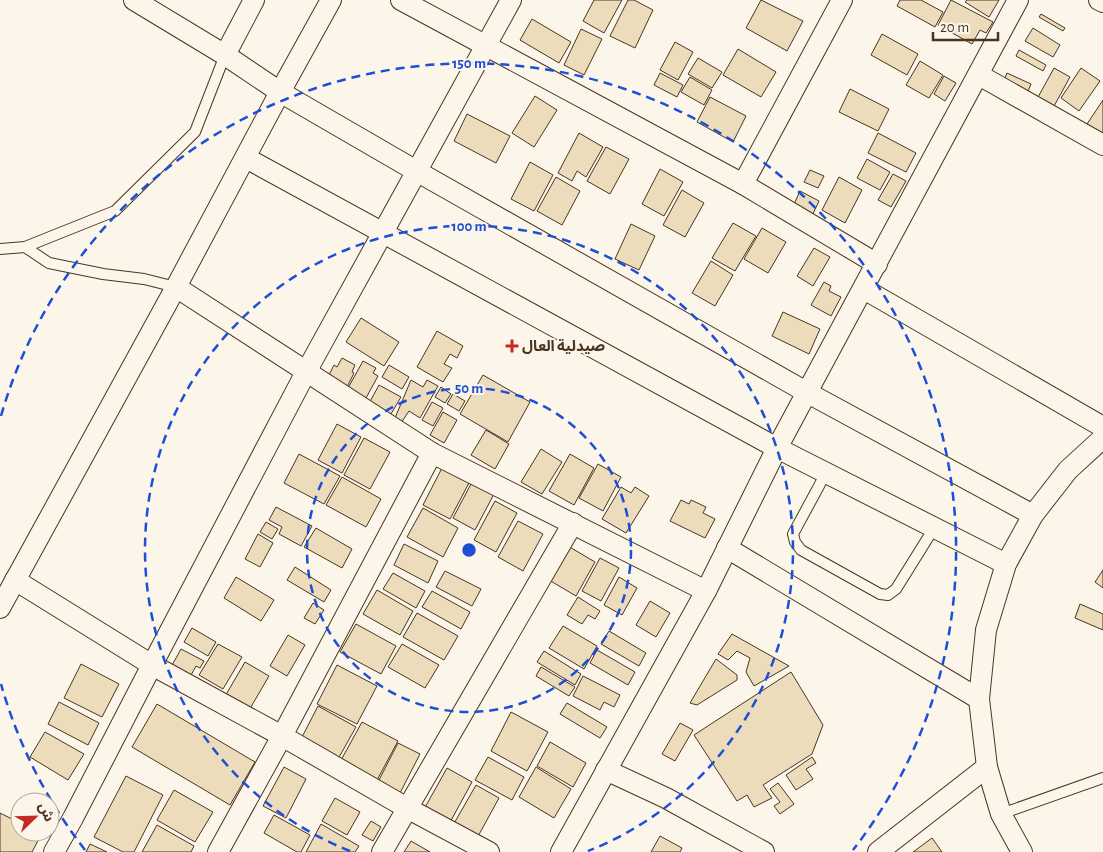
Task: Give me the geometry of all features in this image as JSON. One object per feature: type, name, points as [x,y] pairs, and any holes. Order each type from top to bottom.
[{"type":"street","points":[[134,0],[225,55],[280,92],[418,172],[808,393],[1033,515]]},
{"type":"street","points":[[225,55],[254,0]]},
{"type":"street","points":[[0,608],[176,288],[331,0]]},
{"type":"street","points":[[401,0],[743,184],[878,264]]},
{"type":"street","points":[[54,852],[74,818],[306,372],[418,172],[511,0]]},
{"type":"street","points":[[743,184],[842,0]]},
{"type":"street","points":[[561,852],[706,591],[777,448],[878,264],[1018,0]]},
{"type":"street","points":[[1099,0],[1103,2]]},
{"type":"street","points":[[979,75],[1103,145]]},
{"type":"street","points":[[246,158],[777,448],[1006,564]]},
{"type":"street","points":[[176,288],[432,453],[706,591]]},
{"type":"street","points":[[864,289],[1103,426]]},
{"type":"street","points":[[1022,852],[1001,814],[987,767],[979,699],[986,630],[1006,564],[1033,515],[1068,470],[1103,438]]},
{"type":"street","points":[[218,852],[282,736],[432,453]]},
{"type":"street","points":[[382,852],[573,523]]},
{"type":"street","points":[[728,548],[979,699]]},
{"type":"street","points":[[15,580],[152,666],[282,736],[407,808],[489,852]]},
{"type":"street","points":[[878,852],[987,767]]},
{"type":"street","points":[[606,770],[666,798],[764,852]]},
{"type":"lane","points":[[0,249],[25,247],[115,211],[195,132],[225,55]]},
{"type":"lane","points":[[25,247],[49,262],[103,274],[144,279],[176,288]]},
{"type":"lane","points":[[826,473],[793,534],[796,542],[801,550],[880,594],[888,595],[896,589],[934,528]]},
{"type":"lane","points":[[1001,814],[1103,778]]},
{"type":"building","points":[[594,0],[622,0],[604,33],[583,21]]},
{"type":"building","points":[[628,0],[634,0],[653,10],[635,48],[610,36]]},
{"type":"building","points":[[761,0],[803,21],[787,51],[746,28]]},
{"type":"building","points":[[900,0],[921,0],[943,12],[935,27],[897,6]]},
{"type":"building","points":[[951,0],[993,22],[986,33],[980,30],[972,44],[938,25]]},
{"type":"building","points":[[967,0],[999,0],[989,17],[965,2]]},
{"type":"building","points":[[1041,14],[1065,28],[1063,31],[1039,17]]},
{"type":"building","points":[[532,19],[571,42],[559,63],[520,40]]},
{"type":"building","points":[[1033,28],[1060,45],[1053,57],[1025,41]]},
{"type":"building","points":[[581,29],[602,39],[584,75],[564,65]]},
{"type":"building","points":[[882,34],[918,54],[907,75],[871,55]]},
{"type":"building","points":[[675,42],[693,52],[678,80],[660,70]]},
{"type":"building","points":[[738,49],[776,72],[761,97],[723,75]]},
{"type":"building","points":[[1019,50],[1046,65],[1043,71],[1016,56]]},
{"type":"building","points":[[698,58],[722,72],[712,88],[688,74]]},
{"type":"building","points":[[920,61],[943,75],[929,98],[906,85]]},
{"type":"building","points":[[1054,68],[1070,77],[1053,108],[1037,99]]},
{"type":"building","points":[[1081,68],[1100,81],[1079,111],[1061,98]]},
{"type":"building","points":[[660,73],[683,85],[677,97],[654,85]]},
{"type":"building","points":[[1007,73],[1031,84],[1026,96],[1002,85]]},
{"type":"building","points":[[944,76],[956,83],[945,101],[934,94]]},
{"type":"building","points":[[690,77],[712,90],[704,105],[681,92]]},
{"type":"building","points":[[850,89],[889,109],[878,131],[839,112]]},
{"type":"building","points":[[535,96],[557,110],[534,147],[512,133]]},
{"type":"building","points":[[710,97],[746,116],[733,142],[697,122]]},
{"type":"building","points":[[1103,100],[1103,134],[1087,124]]},
{"type":"building","points":[[467,114],[510,136],[496,163],[454,141]]},
{"type":"building","points":[[579,133],[603,147],[586,177],[577,171],[572,181],[558,173]]},
{"type":"building","points":[[878,133],[916,153],[906,172],[868,153]]},
{"type":"building","points":[[606,147],[629,159],[610,194],[587,181]]},
{"type":"building","points":[[867,159],[890,172],[880,190],[857,178]]},
{"type":"building","points":[[530,162],[553,175],[534,211],[511,199]]},
{"type":"building","points":[[660,169],[683,182],[664,216],[642,204]]},
{"type":"building","points":[[810,170],[824,176],[818,188],[804,182]]},
{"type":"building","points":[[893,174],[906,181],[891,207],[878,200]]},
{"type":"building","points":[[556,177],[580,191],[562,225],[537,211]]},
{"type":"building","points":[[839,177],[862,190],[845,223],[822,210]]},
{"type":"building","points":[[682,190],[704,203],[685,237],[663,225]]},
{"type":"building","points":[[800,191],[819,201],[810,220],[791,211]]},
{"type":"building","points":[[733,223],[756,236],[735,271],[712,258]]},
{"type":"building","points":[[631,224],[655,236],[639,270],[615,259]]},
{"type":"building","points":[[762,228],[786,242],[768,273],[744,259]]},
{"type":"building","points":[[814,248],[830,257],[813,286],[797,276]]},
{"type":"building","points":[[711,261],[733,275],[715,306],[692,293]]},
{"type":"building","points":[[824,282],[831,286],[829,291],[841,297],[831,316],[811,305]]},
{"type":"building","points":[[783,312],[820,329],[809,354],[772,336]]},
{"type":"building","points":[[361,318],[399,342],[384,366],[346,342]]},
{"type":"building","points":[[437,331],[463,346],[457,358],[450,354],[444,364],[452,368],[443,382],[417,367]]},
{"type":"building","points":[[342,358],[355,365],[352,372],[354,373],[346,389],[329,375],[334,365],[337,367]]},
{"type":"building","points":[[363,361],[376,368],[373,373],[378,376],[366,398],[348,388]]},
{"type":"building","points":[[389,365],[409,377],[402,389],[382,377]]},
{"type":"building","points":[[483,375],[530,402],[508,442],[460,414]]},
{"type":"building","points":[[411,380],[423,387],[427,380],[438,386],[420,418],[409,411],[401,423],[395,418]]},
{"type":"building","points":[[379,385],[401,397],[388,419],[367,407]]},
{"type":"building","points":[[441,387],[451,394],[445,403],[435,397]]},
{"type":"building","points":[[453,394],[465,401],[459,411],[447,404]]},
{"type":"building","points":[[432,402],[443,408],[433,426],[422,420]]},
{"type":"building","points":[[443,412],[457,420],[444,443],[430,435]]},
{"type":"building","points":[[337,424],[361,437],[342,473],[318,460]]},
{"type":"building","points":[[486,430],[509,444],[495,469],[471,455]]},
{"type":"building","points":[[364,438],[390,452],[370,489],[344,475]]},
{"type":"building","points":[[541,449],[562,462],[542,494],[521,482]]},
{"type":"building","points":[[299,454],[340,476],[324,504],[284,483]]},
{"type":"building","points":[[570,454],[594,468],[574,505],[549,491]]},
{"type":"building","points":[[598,464],[621,477],[603,511],[579,498]]},
{"type":"building","points":[[443,466],[470,481],[450,519],[423,505]]},
{"type":"building","points":[[342,477],[381,499],[366,527],[326,505]]},
{"type":"building","points":[[472,482],[494,494],[475,530],[453,518]]},
{"type":"building","points":[[621,487],[631,493],[635,487],[649,496],[626,533],[602,519]]},
{"type":"building","points":[[681,500],[689,504],[691,500],[706,507],[703,513],[715,519],[705,538],[670,521]]},
{"type":"building","points":[[495,501],[517,513],[496,552],[474,540]]},
{"type":"building","points":[[276,507],[312,526],[301,546],[279,534],[282,527],[269,520]]},
{"type":"building","points":[[423,508],[458,528],[443,557],[407,537]]},
{"type":"building","points":[[518,521],[543,534],[523,571],[498,557]]},
{"type":"building","points":[[266,522],[278,529],[272,539],[260,532]]},
{"type":"building","points":[[316,528],[352,549],[342,568],[304,547]]},
{"type":"building","points":[[258,534],[273,543],[260,567],[245,559]]},
{"type":"building","points":[[404,544],[438,561],[428,583],[394,565]]},
{"type":"building","points":[[568,546],[595,562],[576,596],[549,580]]},
{"type":"building","points":[[600,558],[619,568],[601,601],[582,591]]},
{"type":"building","points":[[295,567],[331,590],[324,602],[287,580]]},
{"type":"building","points":[[1103,570],[1103,588],[1095,582]]},
{"type":"building","points":[[445,571],[481,589],[472,606],[436,587]]},
{"type":"building","points":[[393,573],[425,591],[416,608],[383,589]]},
{"type":"building","points":[[236,577],[274,600],[261,621],[224,598]]},
{"type":"building","points":[[619,577],[637,588],[622,615],[604,605]]},
{"type":"building","points":[[377,590],[413,611],[400,635],[363,614]]},
{"type":"building","points":[[432,591],[470,612],[461,629],[422,607]]},
{"type":"building","points":[[578,597],[600,611],[595,619],[588,615],[582,624],[567,615]]},
{"type":"building","points":[[650,601],[670,613],[656,637],[636,625]]},
{"type":"building","points":[[313,603],[324,610],[315,624],[304,618]]},
{"type":"building","points":[[1080,604],[1103,614],[1103,630],[1075,618]]},
{"type":"building","points":[[417,613],[458,636],[444,660],[403,637]]},
{"type":"building","points":[[356,624],[396,646],[381,674],[340,652]]},
{"type":"building","points":[[563,626],[597,646],[584,669],[549,648]]},
{"type":"building","points":[[192,628],[216,642],[208,656],[184,642]]},
{"type":"building","points":[[609,631],[646,653],[639,666],[601,644]]},
{"type":"building","points":[[732,634],[789,666],[754,686],[746,672],[750,658],[737,651],[728,660],[718,654]]},
{"type":"building","points":[[288,635],[305,645],[287,676],[270,666]]},
{"type":"building","points":[[218,644],[242,657],[223,689],[199,675]]},
{"type":"building","points":[[402,644],[439,665],[425,688],[388,667]]},
{"type":"building","points":[[181,649],[204,661],[200,668],[196,666],[190,677],[171,667]]},
{"type":"building","points":[[597,650],[635,672],[628,685],[590,663]]},
{"type":"building","points":[[544,651],[581,674],[575,685],[537,662]]},
{"type":"building","points":[[716,659],[737,675],[737,680],[697,705],[690,703]]},
{"type":"building","points":[[245,662],[269,676],[248,712],[224,698]]},
{"type":"building","points":[[81,664],[119,684],[102,717],[64,698]]},
{"type":"building","points":[[337,665],[377,686],[357,724],[317,704]]},
{"type":"building","points":[[541,667],[575,687],[569,696],[536,676]]},
{"type":"building","points":[[791,672],[823,725],[812,754],[763,785],[772,798],[754,807],[747,795],[737,801],[694,735]]},
{"type":"building","points":[[583,676],[620,695],[614,707],[604,702],[600,710],[573,696]]},
{"type":"building","points":[[59,702],[99,723],[88,745],[48,724]]},
{"type":"building","points":[[567,703],[607,727],[600,738],[560,714]]},
{"type":"building","points":[[157,704],[255,762],[230,805],[132,747]]},
{"type":"building","points":[[318,706],[356,727],[338,759],[301,739]]},
{"type":"building","points":[[511,712],[548,732],[527,771],[491,751]]},
{"type":"building","points":[[362,722],[398,741],[376,782],[340,762]]},
{"type":"building","points":[[680,723],[693,730],[675,761],[662,754]]},
{"type":"building","points":[[45,732],[84,754],[68,780],[30,757]]},
{"type":"building","points":[[550,742],[586,763],[573,787],[537,766]]},
{"type":"building","points":[[398,743],[420,754],[400,793],[378,782]]},
{"type":"building","points":[[488,757],[524,777],[512,800],[475,780]]},
{"type":"building","points":[[812,757],[816,763],[806,769],[813,779],[796,790],[786,775]]},
{"type":"building","points":[[284,767],[306,779],[286,818],[263,806]]},
{"type":"building","points":[[536,767],[571,789],[554,818],[519,797]]},
{"type":"building","points":[[447,768],[472,782],[448,826],[423,811]]},
{"type":"building","points":[[126,776],[163,795],[134,852],[123,852],[94,837]]},
{"type":"building","points":[[778,783],[794,804],[780,814],[774,806],[780,802],[770,789]]},
{"type":"building","points":[[476,785],[499,798],[476,840],[452,827]]},
{"type":"building","points":[[174,790],[213,812],[195,842],[157,820]]},
{"type":"building","points":[[335,798],[360,812],[347,835],[322,821]]},
{"type":"building","points":[[0,813],[10,818],[10,842],[37,842],[32,852],[0,852]]},
{"type":"building","points":[[274,815],[310,835],[301,852],[297,852],[264,833]]},
{"type":"building","points":[[371,821],[381,827],[373,841],[362,835]]},
{"type":"building","points":[[321,824],[359,846],[355,852],[306,852]]},
{"type":"building","points":[[157,825],[194,846],[191,852],[142,852]]},
{"type":"building","points":[[660,836],[682,848],[680,852],[651,852]]},
{"type":"building","points":[[932,838],[942,852],[913,852]]},
{"type":"building","points":[[411,841],[430,852],[404,852]]},
{"type":"building","points":[[90,844],[107,852],[86,852]]},
{"type":"place","name":"صيدلية العال","points":[[512,346]]}]
